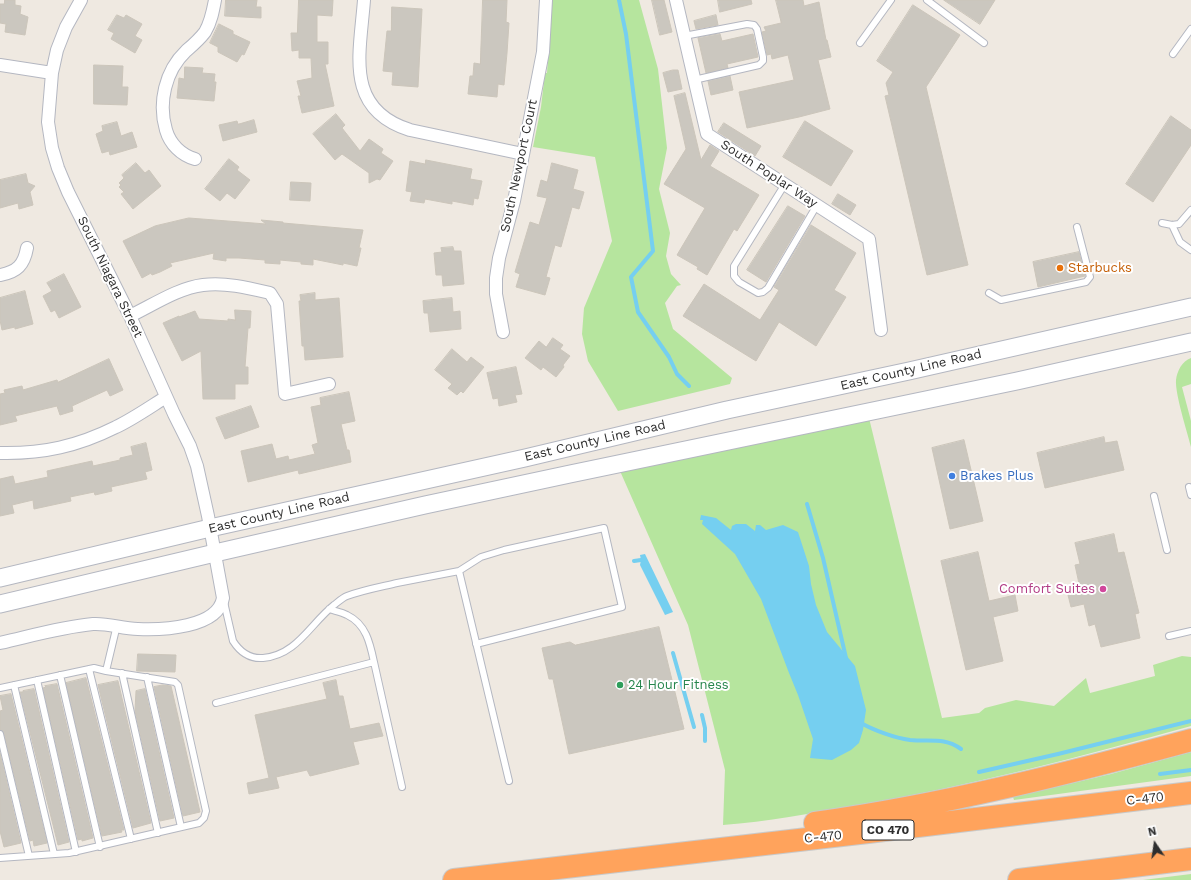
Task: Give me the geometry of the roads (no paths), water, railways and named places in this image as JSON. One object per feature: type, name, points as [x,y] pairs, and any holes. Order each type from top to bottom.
[{"type":"highway","points":[[584,865],[645,845],[781,828],[916,807],[1067,774],[1191,740]]},
{"type":"highway","name":"C-470","points":[[454,880],[1191,793]]},
{"type":"highway","points":[[1019,880],[1191,859]]},
{"type":"main road","name":"East County Line Road","points":[[0,578],[210,528],[525,458],[727,410],[909,371],[1191,307]]},
{"type":"main road","name":"East County Line Road","points":[[0,604],[216,553],[570,474],[1017,381],[1191,342]]},
{"type":"street","name":"South Niagara Street","points":[[81,0],[66,26],[52,73],[48,122],[52,148],[68,192],[130,316],[194,456],[216,553],[223,598]]},
{"type":"street","points":[[195,159],[180,152],[168,136],[162,109],[164,92],[170,72],[176,62],[193,46],[205,32],[210,23],[215,0]]},
{"type":"street","points":[[364,0],[358,67],[361,82],[372,108],[398,126],[410,130],[523,154]]},
{"type":"street","name":"South Newport Court","points":[[503,332],[496,294],[496,278],[499,258],[514,202],[543,52],[546,0]]},
{"type":"street","name":"South Poplar Way","points":[[676,0],[707,134],[869,239],[881,330]]},
{"type":"street","points":[[0,65],[52,73]]},
{"type":"street","points":[[0,275],[12,273],[21,265],[26,258],[27,248]]},
{"type":"street","points":[[130,316],[181,291],[204,285],[247,287],[270,293],[277,304],[285,394],[329,384]]},
{"type":"street","points":[[0,453],[21,454],[71,445],[116,427],[166,397]]},
{"type":"street","points":[[0,643],[73,626],[97,624],[117,625],[129,629],[167,629],[204,620],[219,609],[223,598]]},
{"type":"lane","points":[[860,43],[891,0]]},
{"type":"lane","points":[[927,0],[984,43]]},
{"type":"lane","points":[[684,36],[747,24],[754,25],[757,29],[763,57],[763,61],[759,65],[694,80]]},
{"type":"lane","points":[[1173,54],[1191,28]]},
{"type":"lane","points":[[785,184],[734,266],[734,276],[739,282],[758,293],[768,288],[817,205]]},
{"type":"lane","points":[[1162,223],[1172,225],[1179,224],[1191,210]]},
{"type":"lane","points":[[1172,225],[1180,242],[1191,250]]},
{"type":"lane","points":[[989,293],[1001,300],[1086,282],[1090,277],[1077,227]]},
{"type":"lane","points":[[1188,487],[1191,495]]},
{"type":"lane","points":[[1154,496],[1167,550]]},
{"type":"lane","points":[[223,598],[233,642],[241,651],[255,658],[272,657],[293,647],[329,609],[345,597],[366,590],[459,571],[481,557],[497,552],[604,528],[622,607],[476,644]]},
{"type":"lane","points":[[459,571],[509,781]]},
{"type":"lane","points":[[329,609],[348,615],[366,632],[370,642],[402,787]]},
{"type":"lane","points":[[106,671],[117,625]]},
{"type":"lane","points":[[1169,636],[1191,631]]},
{"type":"lane","points":[[216,703],[374,662]]},
{"type":"lane","points":[[0,688],[60,674],[94,668],[175,682],[178,685],[206,811],[204,818],[198,823],[100,847],[76,852],[0,858]]},
{"type":"lane","points":[[89,669],[130,839]]},
{"type":"lane","points":[[60,674],[100,847]]},
{"type":"lane","points":[[122,674],[158,832]]},
{"type":"lane","points":[[147,677],[181,827]]},
{"type":"lane","points":[[37,680],[76,852]]},
{"type":"lane","points":[[14,685],[54,854]]},
{"type":"lane","points":[[0,734],[29,856]]},
{"type":"water","points":[[701,515],[716,518],[731,530],[732,526],[736,524],[746,524],[755,531],[756,525],[760,525],[766,530],[783,525],[798,532],[809,566],[811,584],[816,605],[827,632],[855,666],[866,710],[863,730],[859,743],[851,750],[832,760],[810,758],[813,739],[798,695],[761,599],[735,554],[702,524],[703,520],[700,520]]},
{"type":"water","points":[[645,554],[673,612],[665,615],[640,565],[640,555]]},
{"type":"waterway","points":[[619,0],[626,34],[653,251],[631,277],[638,312],[669,357],[677,374],[689,386]]},
{"type":"waterway","points":[[807,504],[823,558],[846,658]]},
{"type":"waterway","points":[[634,561],[641,560]]},
{"type":"waterway","points":[[673,653],[694,727]]},
{"type":"waterway","points":[[702,715],[705,728],[705,741]]},
{"type":"waterway","points":[[979,772],[1191,721]]},
{"type":"waterway","points":[[861,723],[878,731],[898,737],[910,740],[943,741],[955,745],[961,749]]},
{"type":"waterway","points":[[1160,774],[1191,770]]},
{"type":"place","name":"Starbucks","points":[[1060,268]]},
{"type":"place","name":"Brakes Plus","points":[[952,476]]},
{"type":"place","name":"Comfort Suites","points":[[1103,589]]},
{"type":"place","name":"24 Hour Fitness","points":[[620,685]]}]
